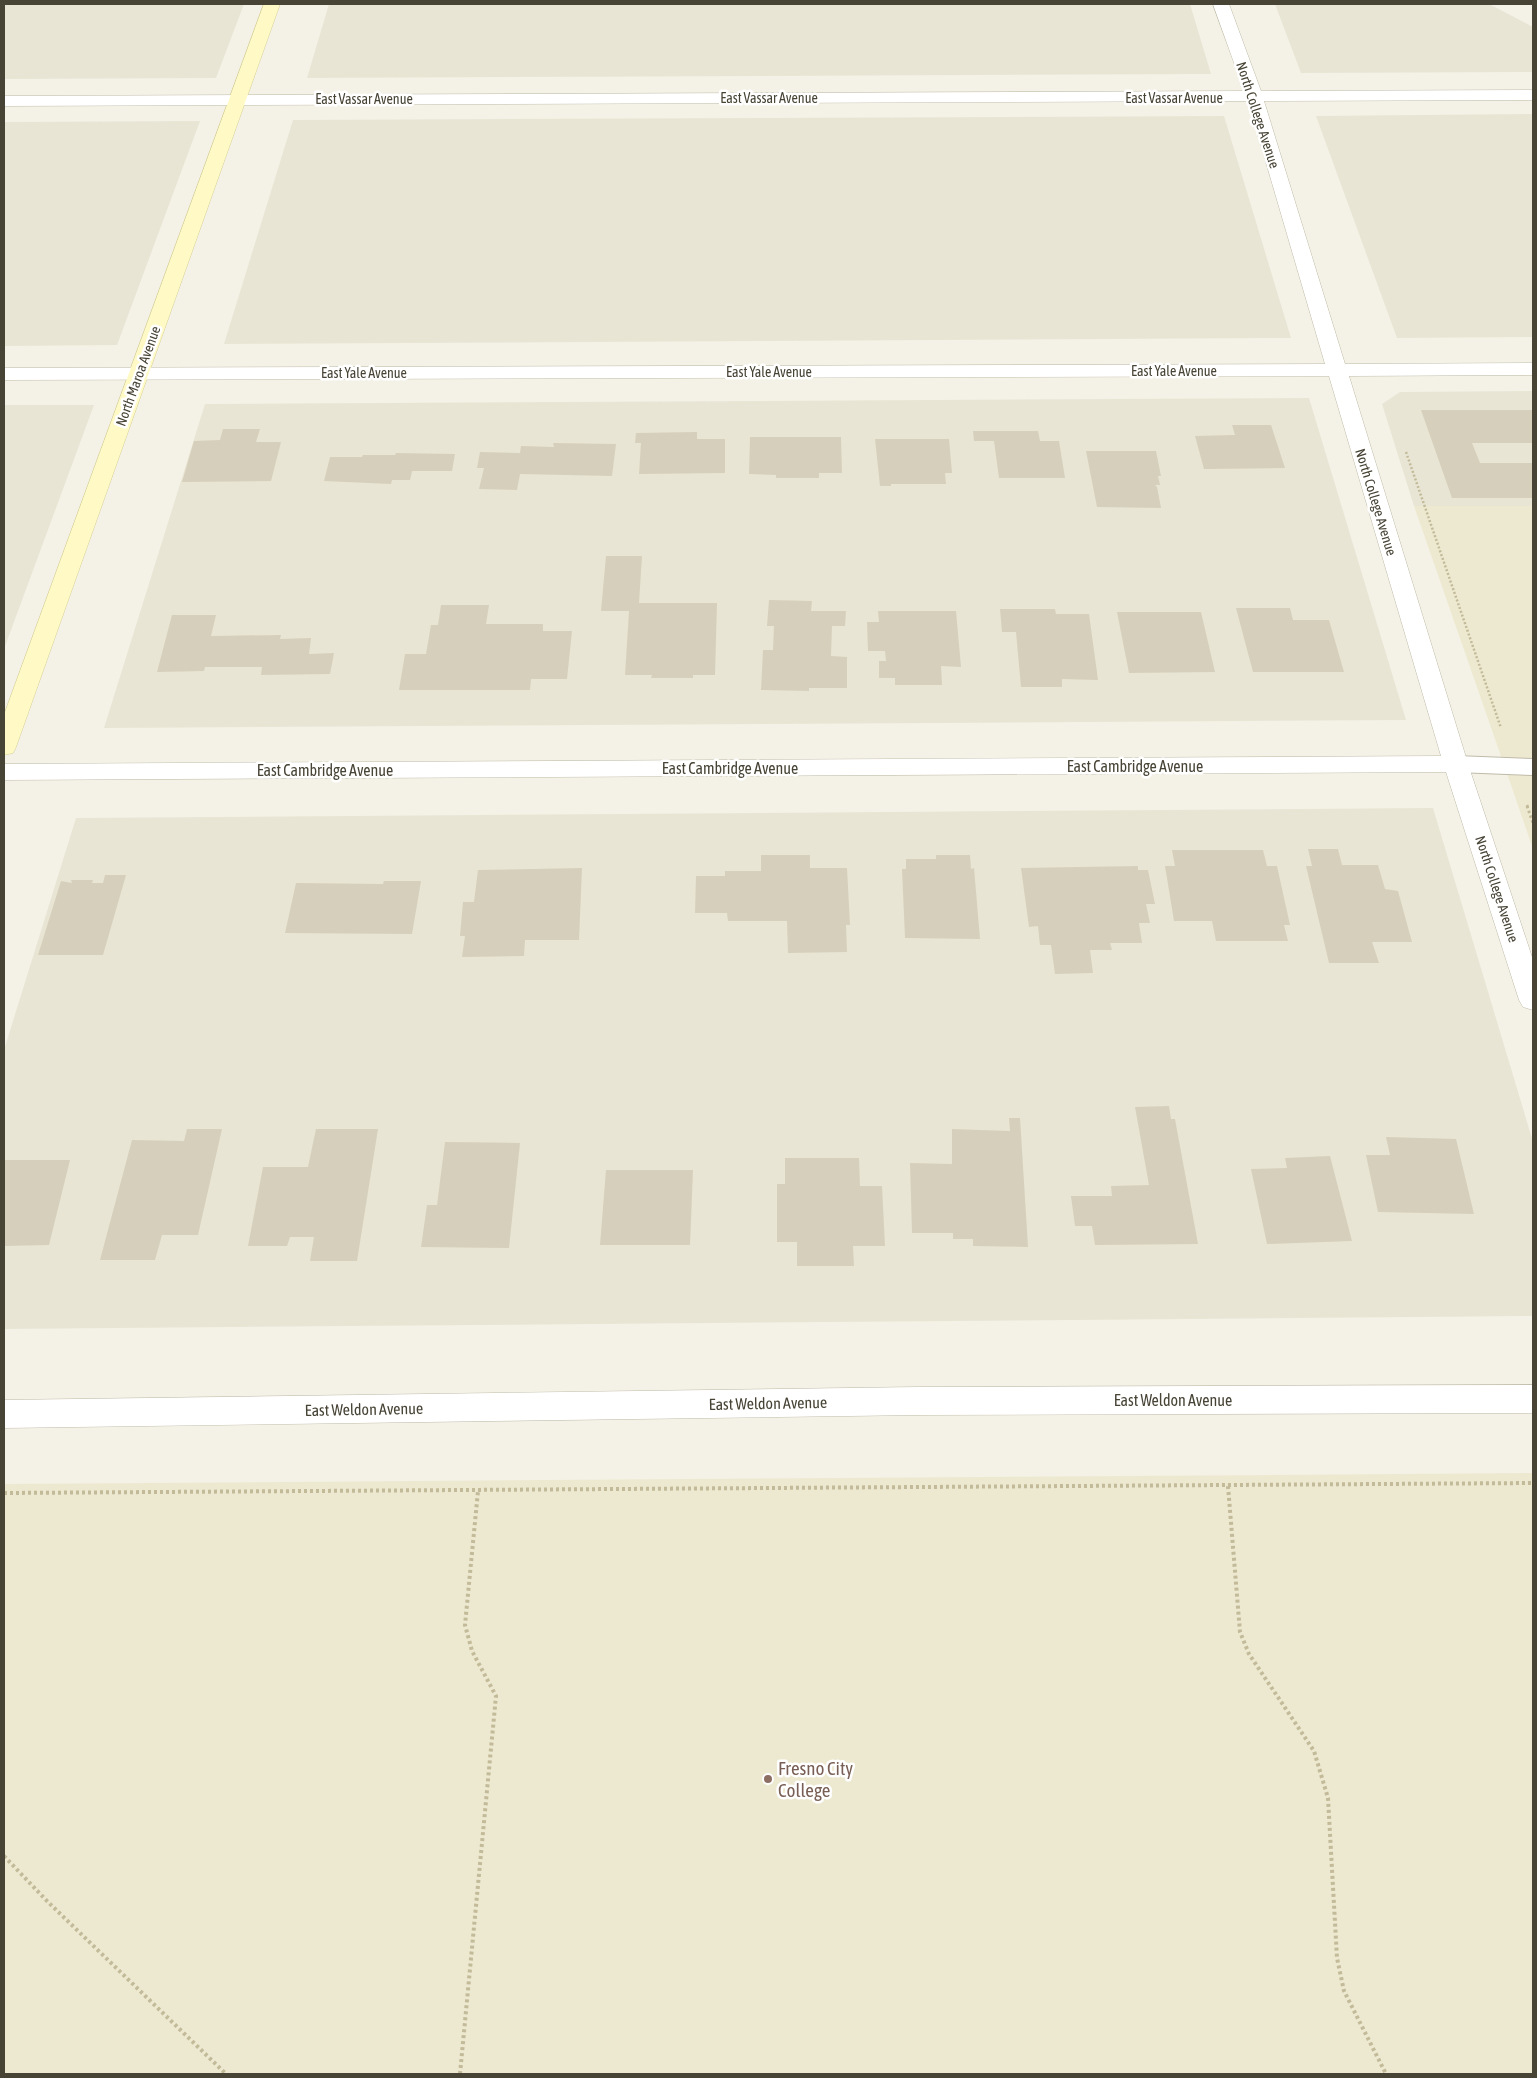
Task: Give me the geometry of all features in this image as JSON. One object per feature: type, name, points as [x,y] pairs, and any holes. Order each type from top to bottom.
[{"type":"main road","name":"North Maroa Avenue","points":[[4,747],[272,4]]},
{"type":"street","name":"North College Avenue","points":[[1220,4],[1255,98],[1335,370],[1456,764],[1533,1000]]},
{"type":"street","name":"East Vassar Avenue","points":[[4,101],[1255,98],[1533,95]]},
{"type":"street","name":"East Yale Avenue","points":[[4,374],[1533,369]]},
{"type":"street","name":"East Cambridge Avenue","points":[[4,772],[1456,764]]},
{"type":"street","name":"East Weldon Avenue","points":[[4,1414],[918,1401],[1533,1399]]},
{"type":"lane","points":[[1456,764],[1524,767]]},
{"type":"path","points":[[1406,452],[1524,767],[1533,823]]},
{"type":"path","points":[[4,1493],[1533,1483]]},
{"type":"path","points":[[1228,1486],[1240,1632],[1249,1654],[1314,1751],[1328,1798],[1337,1958],[1344,1991],[1386,2074]]},
{"type":"path","points":[[460,2074],[496,1696],[472,1651],[465,1625],[478,1491]]},
{"type":"path","points":[[4,1856],[48,1902],[226,2074]]},
{"type":"shaded area","points":[[4,4],[244,4],[216,78],[4,79]]},
{"type":"shaded area","points":[[329,4],[1190,4],[1211,74],[307,78]]},
{"type":"shaded area","points":[[1275,4],[1489,4],[1533,27],[1533,72],[1301,73]]},
{"type":"shaded area","points":[[1533,114],[1533,337],[1397,338],[1316,116]]},
{"type":"shaded area","points":[[1224,116],[1291,338],[224,344],[293,120]]},
{"type":"shaded area","points":[[200,121],[117,345],[4,346],[4,122]]},
{"type":"shaded area","points":[[1533,391],[1533,506],[1414,506],[1382,404],[1400,392]]},
{"type":"shaded area","points":[[1309,398],[1406,720],[104,728],[205,404]]},
{"type":"shaded area","points":[[4,405],[94,405],[4,649]]},
{"type":"shaded area","points":[[1414,506],[1533,506],[1533,849],[1511,785]]},
{"type":"shaded area","points":[[1433,808],[1533,1142],[1533,1316],[4,1329],[4,1050],[76,818]]},
{"type":"shaded area","name":"Fresno City College","points":[[1533,1473],[1533,2074],[4,2074],[4,1484]]},
{"type":"building","points":[[1421,410],[1533,410],[1533,443],[1472,443],[1480,463],[1533,463],[1533,498],[1452,498]]},
{"type":"building","points":[[1232,425],[1271,425],[1285,468],[1204,469],[1195,436],[1235,435]]},
{"type":"building","points":[[223,429],[260,429],[256,442],[281,442],[271,481],[182,482],[194,441],[220,440]]},
{"type":"building","points":[[973,431],[1038,431],[1040,441],[1059,441],[1065,478],[999,478],[994,441],[974,441]]},
{"type":"building","points":[[697,432],[697,439],[725,439],[725,473],[639,474],[641,443],[635,443],[636,433]]},
{"type":"building","points":[[750,437],[841,437],[842,473],[819,473],[819,478],[776,478],[776,475],[749,474]]},
{"type":"building","points":[[875,439],[949,439],[952,473],[945,473],[946,484],[891,484],[891,486],[880,486]]},
{"type":"building","points":[[553,443],[616,444],[612,476],[520,474],[517,490],[479,489],[484,468],[477,468],[480,452],[520,453],[521,446],[554,447]]},
{"type":"building","points":[[1086,451],[1156,451],[1161,476],[1158,476],[1160,485],[1155,485],[1161,508],[1097,507]]},
{"type":"building","points":[[396,453],[455,454],[452,471],[412,471],[410,480],[392,480],[391,484],[324,481],[330,457],[395,455]]},
{"type":"building","points":[[606,556],[642,556],[639,603],[717,603],[715,675],[693,675],[693,678],[651,678],[652,675],[625,675],[629,611],[601,611]]},
{"type":"building","points":[[769,600],[812,601],[811,611],[846,611],[845,626],[832,626],[831,656],[847,657],[847,688],[809,688],[809,691],[761,690],[763,650],[773,650],[774,626],[767,626]]},
{"type":"building","points":[[441,605],[489,605],[486,624],[543,624],[543,631],[572,631],[567,679],[531,679],[530,690],[399,690],[405,654],[426,654],[431,625],[438,625]]},
{"type":"building","points":[[1236,608],[1290,608],[1293,620],[1329,620],[1344,672],[1253,672]]},
{"type":"building","points":[[1000,609],[1055,609],[1056,614],[1089,614],[1098,680],[1062,679],[1062,687],[1021,687],[1016,632],[1002,632]]},
{"type":"building","points":[[878,611],[956,611],[961,667],[941,666],[942,685],[895,685],[895,678],[879,678],[879,661],[886,661],[885,651],[868,651],[867,622],[879,622]]},
{"type":"building","points":[[1117,612],[1201,612],[1215,672],[1129,673]]},
{"type":"building","points":[[172,615],[216,615],[211,636],[281,635],[280,639],[311,638],[309,654],[334,653],[330,674],[261,675],[262,667],[205,667],[204,671],[157,672]]},
{"type":"building","points":[[1308,849],[1338,849],[1342,865],[1378,865],[1385,889],[1398,891],[1412,942],[1372,942],[1379,963],[1329,963],[1306,866],[1312,866]]},
{"type":"building","points":[[1172,850],[1263,850],[1267,866],[1277,866],[1290,925],[1284,925],[1288,941],[1216,941],[1212,921],[1174,921],[1165,866],[1175,866]]},
{"type":"building","points":[[761,855],[810,855],[810,868],[847,868],[850,925],[846,925],[847,952],[788,953],[787,921],[728,921],[727,913],[695,913],[696,876],[725,876],[725,871],[761,871]]},
{"type":"building","points":[[936,855],[970,855],[971,869],[974,868],[980,939],[905,938],[902,869],[906,869],[906,859],[936,859]]},
{"type":"building","points":[[1138,866],[1138,870],[1148,870],[1155,904],[1146,904],[1150,923],[1139,923],[1142,943],[1110,943],[1112,950],[1090,950],[1093,973],[1055,974],[1051,945],[1040,945],[1038,926],[1029,927],[1021,868]]},
{"type":"building","points":[[582,868],[579,940],[525,940],[524,956],[462,957],[465,936],[460,936],[463,902],[474,902],[478,870]]},
{"type":"building","points":[[105,875],[126,875],[103,955],[38,955],[61,881],[72,883],[71,880],[93,880],[92,883],[103,883]]},
{"type":"building","points":[[384,881],[421,881],[412,934],[285,933],[296,883],[383,884]]},
{"type":"building","points":[[1169,1106],[1171,1119],[1175,1119],[1198,1244],[1095,1245],[1092,1226],[1075,1226],[1071,1196],[1112,1196],[1111,1186],[1149,1185],[1135,1107]]},
{"type":"building","points":[[1009,1118],[1020,1118],[1028,1247],[973,1246],[973,1239],[953,1239],[953,1233],[912,1233],[910,1163],[952,1164],[952,1129],[1010,1131]]},
{"type":"building","points":[[187,1129],[222,1129],[198,1235],[162,1235],[155,1260],[100,1260],[132,1140],[184,1141]]},
{"type":"building","points":[[316,1129],[378,1129],[357,1261],[310,1261],[314,1237],[290,1237],[287,1246],[248,1246],[263,1167],[308,1167]]},
{"type":"building","points":[[1386,1137],[1456,1139],[1474,1214],[1378,1212],[1366,1155],[1390,1155]]},
{"type":"building","points":[[445,1142],[520,1143],[509,1248],[421,1247],[427,1205],[437,1205]]},
{"type":"building","points":[[1330,1156],[1352,1241],[1267,1244],[1251,1169],[1287,1168],[1285,1158]]},
{"type":"building","points":[[785,1158],[859,1158],[860,1186],[882,1186],[885,1246],[853,1246],[854,1266],[797,1266],[797,1242],[777,1242],[777,1184],[785,1184]]},
{"type":"building","points":[[4,1160],[70,1160],[49,1245],[4,1246]]},
{"type":"building","points":[[606,1170],[693,1170],[690,1245],[600,1245]]},
{"type":"place","name":"Fresno City College","points":[[768,1779]]}]
